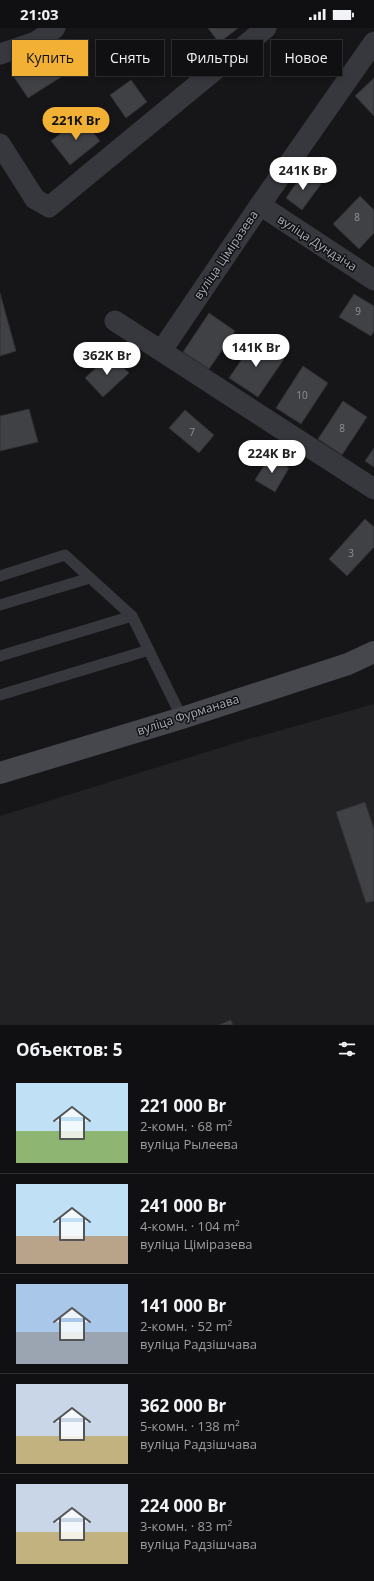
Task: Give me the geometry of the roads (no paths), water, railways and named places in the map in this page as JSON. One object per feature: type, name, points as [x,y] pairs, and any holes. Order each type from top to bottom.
[{"type":"street","points":[[0,54],[36,42],[55,28]]},
{"type":"street","points":[[0,144],[35,199],[50,207],[266,28]]},
{"type":"street","name":"вуліца Ціміразева","points":[[162,350],[260,205],[374,42]]},
{"type":"street","name":"вуліца Дундзіча","points":[[260,205],[374,280]]},
{"type":"street","points":[[115,321],[162,350],[374,489]]},
{"type":"street","name":"вуліца Фурманава","points":[[0,773],[182,718],[348,664],[374,652]]},
{"type":"lane","points":[[0,576],[65,555],[132,616],[182,718]]},
{"type":"lane","points":[[0,605],[90,578]]},
{"type":"lane","points":[[0,656],[132,616]]},
{"type":"lane","points":[[0,695],[148,650]]}]
